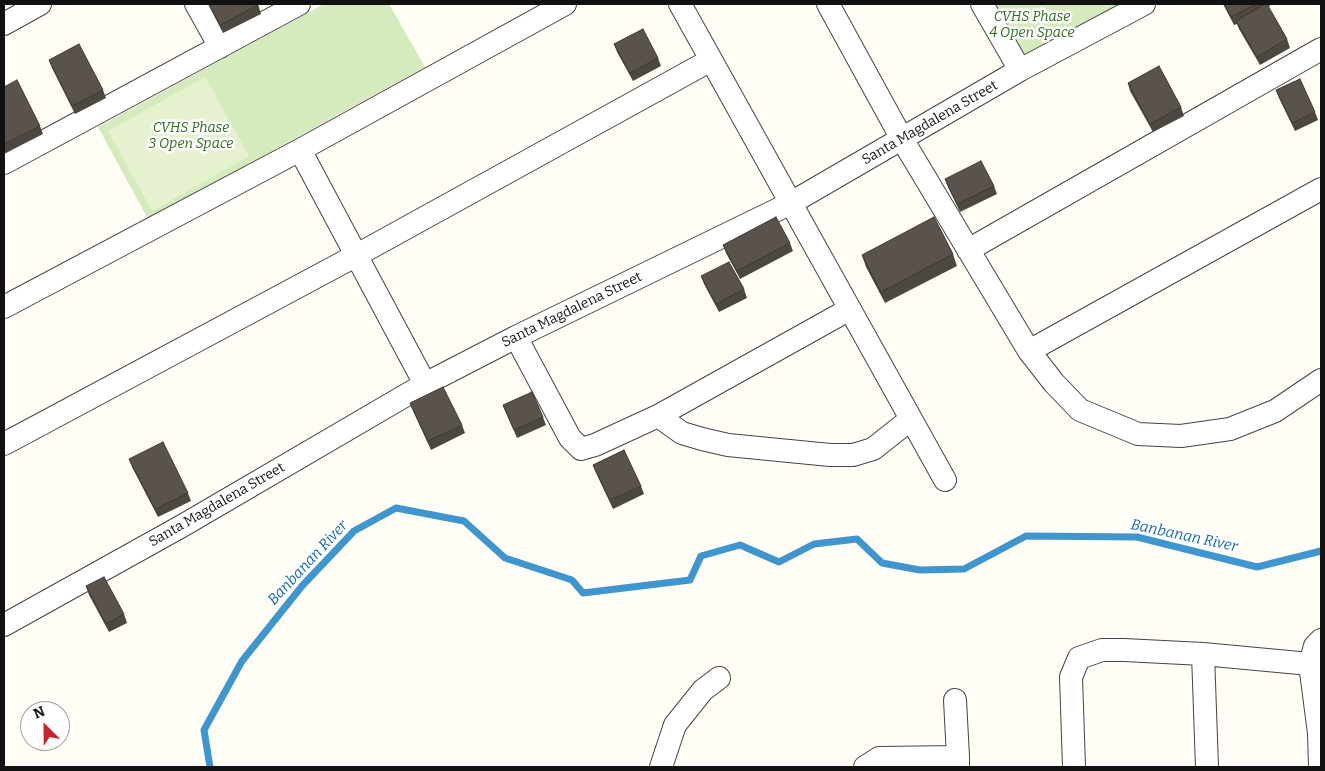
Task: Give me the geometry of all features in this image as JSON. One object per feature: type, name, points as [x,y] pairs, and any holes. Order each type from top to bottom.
[{"type":"street","points":[[4,24],[40,4]]},
{"type":"street","points":[[196,4],[220,48]]},
{"type":"street","points":[[4,163],[299,4]]},
{"type":"street","points":[[4,308],[300,150],[565,4]]},
{"type":"street","points":[[680,4],[945,480]]},
{"type":"street","points":[[828,4],[902,139],[1029,351],[1054,383],[1080,410],[1138,434],[1181,436],[1230,429],[1275,411],[1321,380]]},
{"type":"street","points":[[982,4],[1020,70]]},
{"type":"street","name":"Santa Magdalena Street","points":[[4,625],[182,526],[425,384],[516,337],[791,203],[1020,70],[1144,4]]},
{"type":"street","points":[[968,250],[1321,49]]},
{"type":"street","points":[[4,444],[357,256],[711,60]]},
{"type":"street","points":[[300,150],[425,384]]},
{"type":"street","points":[[1029,351],[1321,189]]},
{"type":"street","points":[[516,337],[570,438],[581,449],[595,445],[658,416],[850,309]]},
{"type":"street","points":[[658,416],[682,433],[728,445],[830,455],[854,455],[873,449],[911,419]]},
{"type":"street","points":[[1320,767],[1320,734],[1310,664],[1315,646],[1321,640]]},
{"type":"street","points":[[1074,767],[1071,677],[1079,658],[1102,650],[1203,654],[1310,664]]},
{"type":"street","points":[[1203,654],[1207,767]]},
{"type":"street","points":[[661,767],[675,725],[703,690],[719,678]]},
{"type":"street","points":[[865,767],[879,758],[958,762],[955,700]]},
{"type":"green space","name":"CVHS Phase 3 Open Space","points":[[324,4],[389,4],[425,67],[148,219],[98,127]]},
{"type":"green space","name":"CVHS Phase 4 Open Space","points":[[995,4],[1119,4],[1024,56]]},
{"type":"green space","points":[[205,77],[249,156],[152,211],[108,131]]},
{"type":"building","points":[[209,4],[258,4],[258,5],[220,25]]},
{"type":"building","points":[[1224,4],[1256,4],[1231,17]]},
{"type":"building","points":[[1267,4],[1287,39],[1257,57],[1236,21]]},
{"type":"building","points":[[643,29],[658,58],[630,73],[614,44]]},
{"type":"building","points":[[79,44],[103,90],[72,106],[49,60]]},
{"type":"building","points":[[1159,66],[1181,107],[1150,124],[1128,83]]},
{"type":"building","points":[[1300,79],[1315,112],[1292,123],[1276,90]]},
{"type":"building","points":[[17,80],[40,126],[4,144],[4,87]]},
{"type":"building","points":[[981,161],[994,186],[957,204],[945,179]]},
{"type":"building","points":[[776,217],[790,243],[737,271],[723,245]]},
{"type":"building","points":[[934,217],[953,254],[881,292],[862,255]]},
{"type":"building","points":[[729,262],[744,289],[716,304],[701,276]]},
{"type":"building","points":[[443,387],[462,425],[428,441],[410,403]]},
{"type":"building","points":[[532,392],[543,417],[514,430],[503,405]]},
{"type":"building","points":[[163,442],[188,493],[155,509],[129,459]]},
{"type":"building","points":[[624,450],[641,486],[610,500],[593,465]]},
{"type":"building","points":[[104,577],[124,614],[106,624],[86,586]]},
{"type":"waterway","name":"Banbanan River","points":[[210,767],[204,730],[242,661],[302,586],[354,531],[396,508],[464,521],[505,558],[572,580],[583,593],[690,580],[701,556],[740,545],[779,562],[814,544],[857,539],[882,563],[920,570],[964,569],[1026,536],[1137,537],[1257,567],[1321,551]]}]
